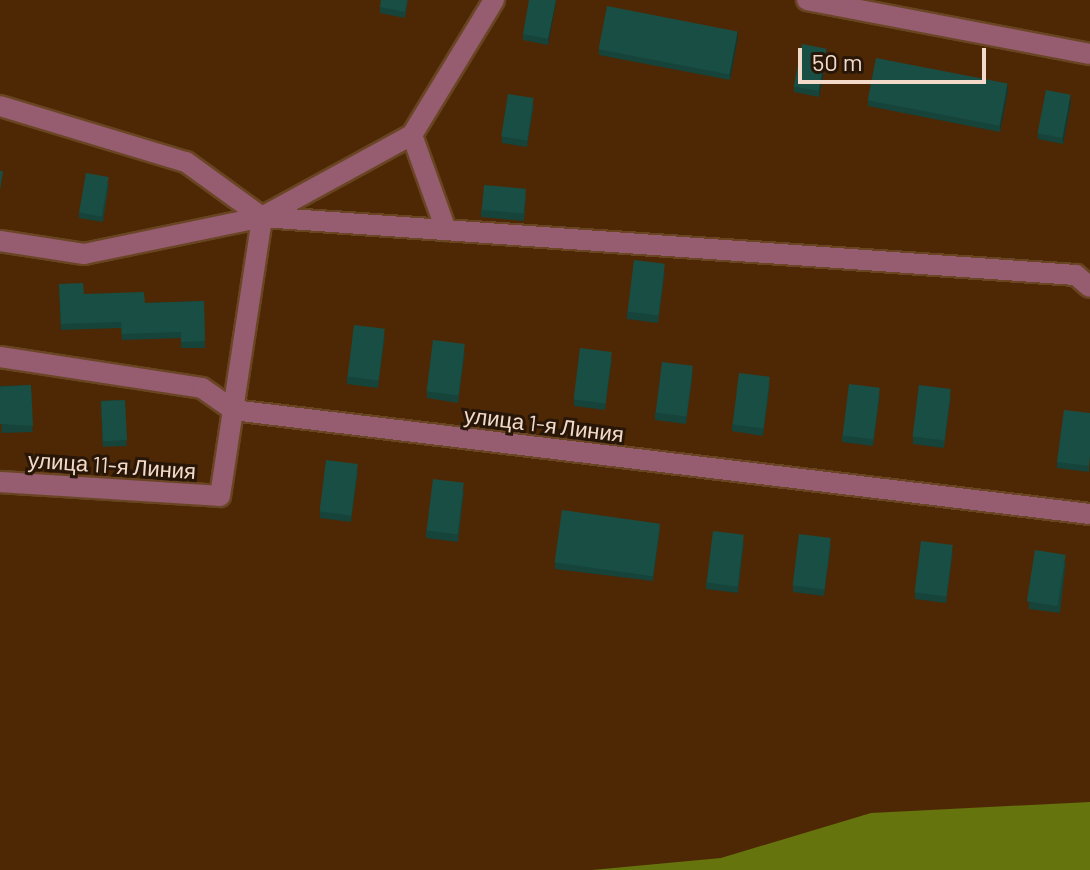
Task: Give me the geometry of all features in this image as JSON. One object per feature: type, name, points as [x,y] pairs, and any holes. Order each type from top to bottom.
[{"type":"street","points":[[262,217],[412,135],[494,0]]},
{"type":"street","points":[[807,0],[1090,54]]},
{"type":"street","points":[[0,106],[186,162],[262,217]]},
{"type":"street","points":[[412,135],[446,230]]},
{"type":"street","points":[[233,410],[262,217]]},
{"type":"street","points":[[0,241],[84,254],[262,217],[1076,275],[1090,287]]},
{"type":"street","name":"улица 1-я Линия","points":[[0,357],[202,388],[233,410],[1090,514]]},
{"type":"street","name":"улица 11-я Линия","points":[[0,482],[220,496],[233,410]]},
{"type":"green space","points":[[1090,802],[1090,870],[592,870],[721,858],[871,813]]},
{"type":"building","points":[[381,0],[407,0],[405,12],[380,7]]},
{"type":"building","points":[[529,0],[556,0],[548,39],[523,34]]},
{"type":"building","points":[[607,6],[738,31],[729,75],[599,49]]},
{"type":"building","points":[[802,44],[827,49],[818,91],[794,86]]},
{"type":"building","points":[[876,58],[1008,84],[999,126],[868,100]]},
{"type":"building","points":[[1046,90],[1071,95],[1062,138],[1038,133]]},
{"type":"building","points":[[508,94],[534,98],[527,141],[501,136]]},
{"type":"building","points":[[86,173],[109,177],[102,216],[79,212]]},
{"type":"building","points":[[484,185],[526,189],[524,214],[482,210]]},
{"type":"building","points":[[634,260],[665,264],[658,315],[628,312]]},
{"type":"building","points":[[83,283],[84,294],[144,292],[145,303],[204,301],[205,341],[181,342],[181,332],[122,334],[121,322],[61,324],[59,284]]},
{"type":"building","points":[[354,325],[385,329],[378,380],[348,377]]},
{"type":"building","points":[[433,340],[465,344],[458,396],[427,392]]},
{"type":"building","points":[[580,348],[612,352],[605,404],[574,400]]},
{"type":"building","points":[[662,362],[693,366],[687,416],[656,413]]},
{"type":"building","points":[[739,373],[770,377],[763,428],[733,425]]},
{"type":"building","points":[[849,384],[880,388],[873,439],[843,436]]},
{"type":"building","points":[[31,385],[33,426],[0,424],[0,387]]},
{"type":"building","points":[[919,385],[951,389],[944,441],[913,437]]},
{"type":"building","points":[[125,400],[127,440],[103,441],[101,401]]},
{"type":"building","points":[[1064,410],[1090,413],[1089,466],[1057,462]]},
{"type":"building","points":[[326,460],[358,464],[351,516],[320,512]]},
{"type":"building","points":[[433,479],[464,483],[457,534],[427,531]]},
{"type":"building","points":[[562,510],[660,524],[653,576],[555,562]]},
{"type":"building","points":[[713,531],[744,535],[737,586],[707,583]]},
{"type":"building","points":[[799,534],[831,538],[824,590],[793,586]]},
{"type":"building","points":[[921,541],[953,545],[946,597],[915,593]]},
{"type":"building","points":[[1035,550],[1066,555],[1057,606],[1027,601]]}]
